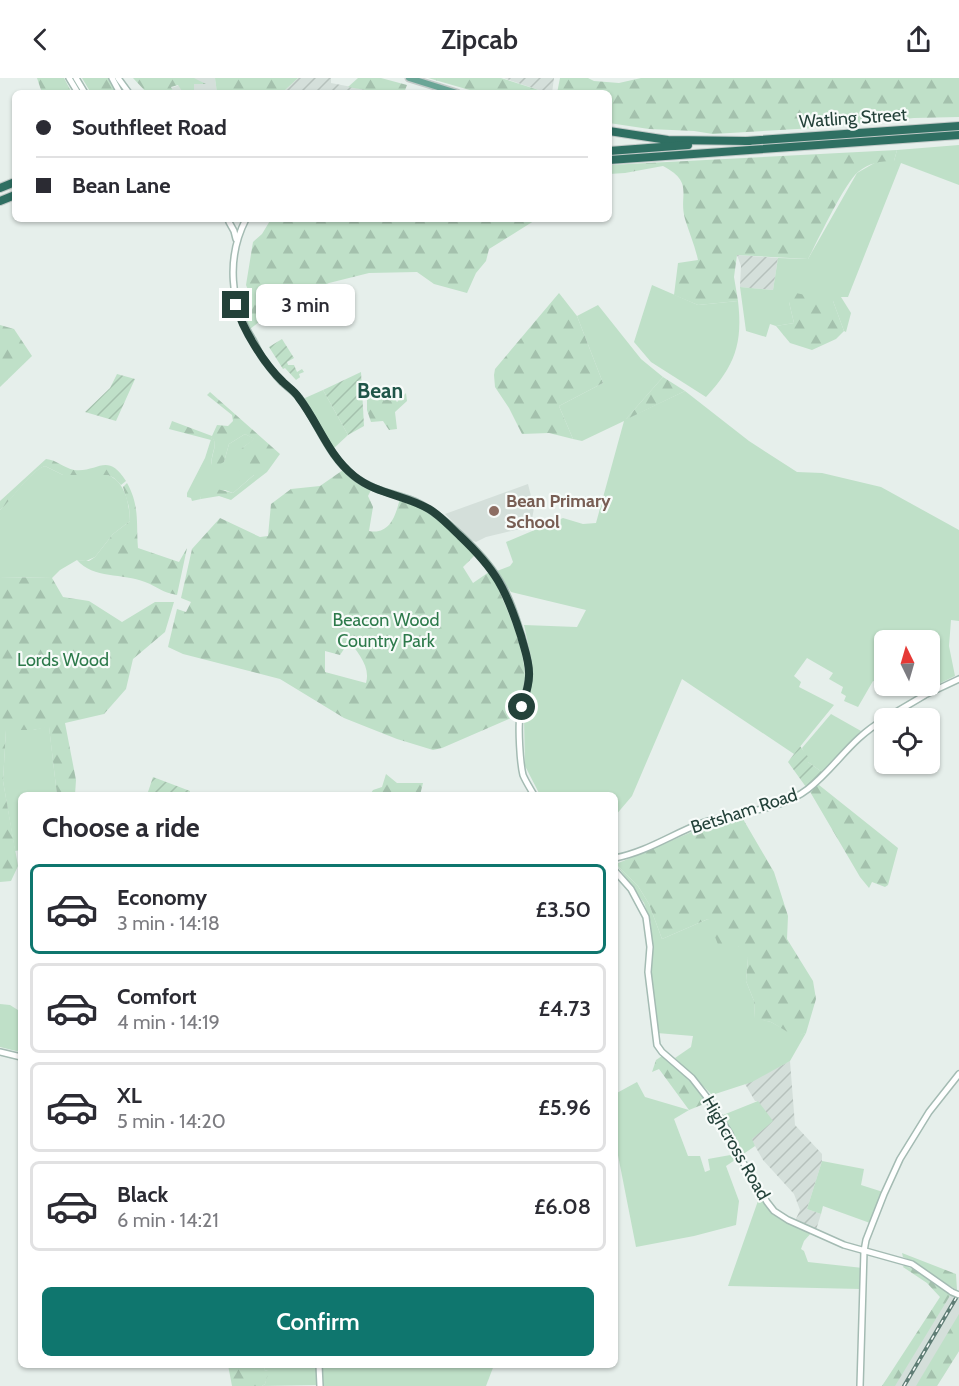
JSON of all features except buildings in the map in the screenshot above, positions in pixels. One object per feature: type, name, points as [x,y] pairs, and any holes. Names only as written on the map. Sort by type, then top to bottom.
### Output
[{"type":"highway","name":"Watling Street","points":[[747,141],[959,126]]},
{"type":"highway","points":[[612,131],[668,140],[747,141]]},
{"type":"highway","name":"Watling Street","points":[[612,160],[959,135]]},
{"type":"highway","points":[[612,151],[747,141]]},
{"type":"main road","points":[[409,78],[447,90]]},
{"type":"main road","points":[[228,222],[235,232],[236,246]]},
{"type":"main road","points":[[244,222],[236,246],[233,275],[236,305],[243,324],[263,358],[284,384],[291,388],[301,400],[326,444],[354,476],[369,486],[411,500],[434,512],[478,553],[501,583],[512,607],[528,664],[529,679],[519,725],[522,768],[532,792]]},
{"type":"main road","name":"Betsham Road","points":[[903,708],[959,679]]},
{"type":"main road","name":"Betsham Road","points":[[618,857],[641,852],[700,824],[793,798],[820,778],[859,736],[874,726]]},
{"type":"main road","name":"Highcross Road","points":[[618,874],[631,889],[646,917],[650,947],[648,972],[657,1045],[688,1074],[706,1096],[730,1134],[735,1149],[774,1211],[788,1220],[831,1239],[912,1264],[952,1292],[959,1294]]},
{"type":"main road","points":[[0,1052],[18,1056]]},
{"type":"main road","points":[[860,1386],[866,1240],[900,1160],[929,1112],[959,1074]]},
{"type":"main road","points":[[319,1368],[320,1386]]},
{"type":"shaded area","points":[[185,78],[215,78],[217,90],[172,90],[171,88],[186,83]]},
{"type":"shaded area","points":[[298,78],[331,78],[331,83],[367,90],[285,90]]},
{"type":"shaded area","points":[[503,78],[554,78],[552,90],[539,90]]},
{"type":"shaded area","points":[[737,255],[778,258],[773,290],[740,287],[741,266]]},
{"type":"shaded area","name":"Bean Primary School","points":[[528,484],[534,508],[532,519],[520,529],[486,537],[476,542],[471,540],[445,514]]},
{"type":"shaded area","points":[[790,1061],[795,1125],[822,1154],[822,1161],[807,1209],[821,1214],[816,1230],[795,1221],[800,1210],[794,1194],[763,1160],[751,1139],[758,1101],[755,1101],[745,1084]]},
{"type":"shaded area","points":[[951,1294],[959,1297],[959,1351],[937,1386],[882,1386]]},
{"type":"green space","points":[[37,78],[64,78],[70,90],[41,90]]},
{"type":"green space","points":[[82,78],[109,78],[115,90],[89,90]]},
{"type":"green space","points":[[133,78],[194,78],[206,84],[194,84],[194,90],[181,90],[178,85],[171,87],[172,90],[144,90]]},
{"type":"green space","points":[[215,78],[298,78],[285,90],[217,90]]},
{"type":"green space","points":[[358,78],[381,78],[407,85],[405,90],[366,90],[348,87]]},
{"type":"green space","points":[[428,78],[501,78],[539,90],[470,90]]},
{"type":"green space","points":[[560,78],[588,78],[594,81],[619,83],[641,78],[959,78],[959,117],[914,118],[815,128],[713,134],[612,123],[612,90],[558,90]]},
{"type":"green space","points":[[959,145],[959,185],[901,163],[848,297],[841,297],[851,313],[846,332],[833,301],[789,302],[794,323],[776,326],[770,324],[766,337],[746,331],[740,287],[773,290],[778,258],[808,259],[857,173],[878,161],[894,161],[897,150]]},
{"type":"green space","points":[[897,150],[894,161],[871,165],[852,178],[808,259],[737,255],[734,277],[738,301],[698,305],[674,295],[678,263],[698,260],[685,219],[683,190],[679,178],[663,166],[612,174],[612,165]]},
{"type":"green space","points":[[269,222],[532,222],[489,249],[486,261],[476,273],[467,293],[434,284],[417,272],[369,273],[329,283],[280,305],[249,330],[240,309],[252,300],[246,285],[253,242],[262,234]]},
{"type":"green space","points":[[652,285],[698,305],[738,301],[739,329],[735,353],[724,375],[706,397],[651,362],[634,342]]},
{"type":"green space","points":[[559,293],[577,316],[603,383],[559,406],[573,439],[549,433],[522,434],[495,387],[495,369]]},
{"type":"green space","points":[[796,293],[833,301],[844,331],[836,339],[812,350],[790,343],[776,326],[794,323],[789,302]]},
{"type":"green space","points":[[598,305],[641,359],[663,377],[626,419],[685,391],[749,441],[797,472],[822,473],[881,487],[959,530],[959,621],[951,620],[949,646],[955,676],[940,683],[940,630],[874,630],[874,681],[858,707],[844,701],[846,696],[841,693],[843,687],[829,679],[833,673],[807,658],[794,676],[801,682],[799,687],[834,705],[794,754],[682,679],[632,796],[618,812],[618,792],[538,792],[525,766],[524,718],[532,662],[524,625],[577,627],[586,610],[511,592],[497,571],[510,566],[513,562],[506,542],[563,518],[583,524],[596,523],[624,421],[582,441],[573,439],[559,406],[603,383],[577,316]]},
{"type":"green space","points":[[0,325],[14,329],[32,356],[0,387]]},
{"type":"green space","points":[[282,339],[294,358],[287,362],[288,365],[294,365],[297,372],[302,369],[304,372],[299,374],[300,377],[296,380],[285,368],[283,369],[269,347]]},
{"type":"green space","points":[[361,372],[364,426],[348,435],[323,390]]},
{"type":"green space","points":[[117,374],[135,379],[116,421],[85,412],[110,388]]},
{"type":"green space","points":[[663,377],[685,391],[625,420]]},
{"type":"green space","points":[[323,390],[348,435],[333,449],[305,401],[305,398]]},
{"type":"green space","points":[[210,392],[280,454],[267,472],[231,500],[219,496],[201,499],[200,497],[203,492],[217,489],[233,493],[254,475],[240,471],[236,461],[242,448],[254,439],[245,434],[229,444],[224,462],[217,466],[212,465],[215,444],[212,437],[211,440],[169,429],[172,421],[212,436],[217,425],[228,426],[233,421],[232,415],[207,395]]},
{"type":"green space","points":[[406,393],[407,401],[395,412],[397,429],[389,430],[383,421],[371,422],[367,410],[367,398],[391,394],[397,402]]},
{"type":"green space","points":[[245,434],[255,439],[242,448],[255,474],[233,493],[225,490],[192,501],[187,497],[205,458],[212,436],[215,446],[212,465],[224,462],[229,444]]},
{"type":"green space","points":[[46,459],[74,470],[108,465],[119,472],[126,481],[121,485],[108,475],[63,475],[45,466],[33,473],[0,510],[0,501]]},
{"type":"green space","points":[[45,466],[63,475],[108,475],[123,488],[129,507],[130,521],[113,534],[95,557],[86,561],[77,560],[60,570],[52,578],[0,577],[0,510],[28,479]]},
{"type":"green space","name":"Beacon Wood Country Park","points":[[343,470],[371,490],[368,496],[373,507],[369,531],[382,530],[387,527],[394,517],[400,498],[441,522],[475,555],[463,567],[473,583],[489,572],[494,578],[522,653],[525,682],[518,715],[433,750],[397,739],[344,718],[280,679],[183,654],[168,647],[177,609],[186,612],[191,602],[181,598],[192,549],[220,518],[260,537],[268,536],[271,504],[291,489],[320,486]],"holes":[[[347,638],[365,665],[366,683],[325,672],[325,651],[340,655],[346,646]]]},
{"type":"green space","points":[[127,483],[136,507],[138,548],[179,562],[187,548],[177,595],[136,579],[91,570],[77,560],[89,561],[95,557],[113,534],[130,521],[129,507],[123,487]]},
{"type":"green space","name":"Lords Wood","points":[[0,577],[52,578],[63,597],[89,601],[122,622],[155,602],[174,602],[165,632],[133,659],[126,689],[104,714],[65,723],[76,780],[75,792],[57,792],[49,727],[33,730],[6,730],[3,781],[18,866],[11,881],[0,882]]},
{"type":"green space","points":[[831,714],[861,731],[822,772],[808,762],[802,748]]},
{"type":"green space","points":[[49,726],[57,792],[18,792],[18,850],[15,851],[3,781],[6,730],[33,730]]},
{"type":"green space","points":[[800,746],[809,758],[808,762],[822,772],[806,787],[788,762]]},
{"type":"green space","points":[[386,774],[397,783],[423,783],[421,792],[372,792],[382,787]]},
{"type":"green space","points":[[153,777],[190,791],[190,792],[148,792]]},
{"type":"green space","points":[[819,785],[898,848],[888,885],[885,887],[872,882],[869,888],[860,877],[809,790]]},
{"type":"green space","points":[[743,819],[774,872],[788,916],[787,939],[813,981],[816,999],[806,1033],[796,1037],[771,1022],[755,1019],[754,1001],[746,981],[748,958],[741,956],[738,946],[719,947],[708,919],[662,939],[649,904],[638,886],[618,866],[618,863],[701,828]]},
{"type":"green space","points":[[618,866],[638,886],[649,904],[662,939],[708,919],[738,946],[748,958],[746,981],[754,1001],[755,1018],[771,1022],[796,1036],[806,1033],[790,1061],[752,1082],[712,1095],[675,1058],[691,1047],[693,1036],[657,1033],[652,986],[651,923],[644,903]]},
{"type":"green space","points":[[0,1004],[10,1005],[18,1010],[18,1052],[0,1047]]},
{"type":"green space","points":[[662,1056],[682,1071],[709,1102],[689,1110],[659,1069],[652,1072],[656,1060]]},
{"type":"green space","points":[[637,1082],[645,1097],[689,1110],[674,1119],[688,1156],[700,1156],[705,1172],[710,1170],[708,1159],[736,1154],[738,1158],[726,1166],[739,1201],[736,1225],[636,1247],[618,1155],[618,1092]]},
{"type":"green space","points":[[758,1101],[773,1121],[752,1139],[755,1146],[742,1155],[723,1115]]},
{"type":"green space","points":[[822,1161],[864,1169],[861,1185],[883,1192],[870,1223],[823,1206],[821,1214],[807,1209]]},
{"type":"green space","points":[[762,1197],[768,1207],[812,1232],[804,1241],[801,1249],[808,1262],[863,1268],[861,1289],[728,1286],[759,1198]]},
{"type":"green space","points":[[902,1253],[956,1274],[957,1290],[903,1257]]},
{"type":"green space","points":[[904,1265],[923,1274],[951,1294],[895,1386],[882,1386],[940,1297],[927,1283],[903,1267]]},
{"type":"green space","points":[[959,1314],[959,1351],[937,1386],[916,1386]]},
{"type":"green space","points":[[229,1368],[264,1368],[264,1370],[269,1371],[265,1384],[262,1386],[232,1386]]},
{"type":"green space","points":[[264,1368],[316,1368],[317,1385],[262,1386],[265,1384],[268,1371]]},
{"type":"green space","points":[[322,1368],[493,1368],[486,1386],[322,1386]]},
{"type":"railway","points":[[904,1386],[959,1293]]},
{"type":"place","name":"Bean Primary School","points":[[494,511]]},
{"type":"district","name":"Bean","points":[[380,390]]},
{"type":"route","points":[[236,305],[258,352],[284,384],[288,385],[301,400],[326,444],[346,469],[369,486],[411,500],[434,512],[483,558],[495,573],[509,600],[527,659],[529,678],[522,707]]}]
